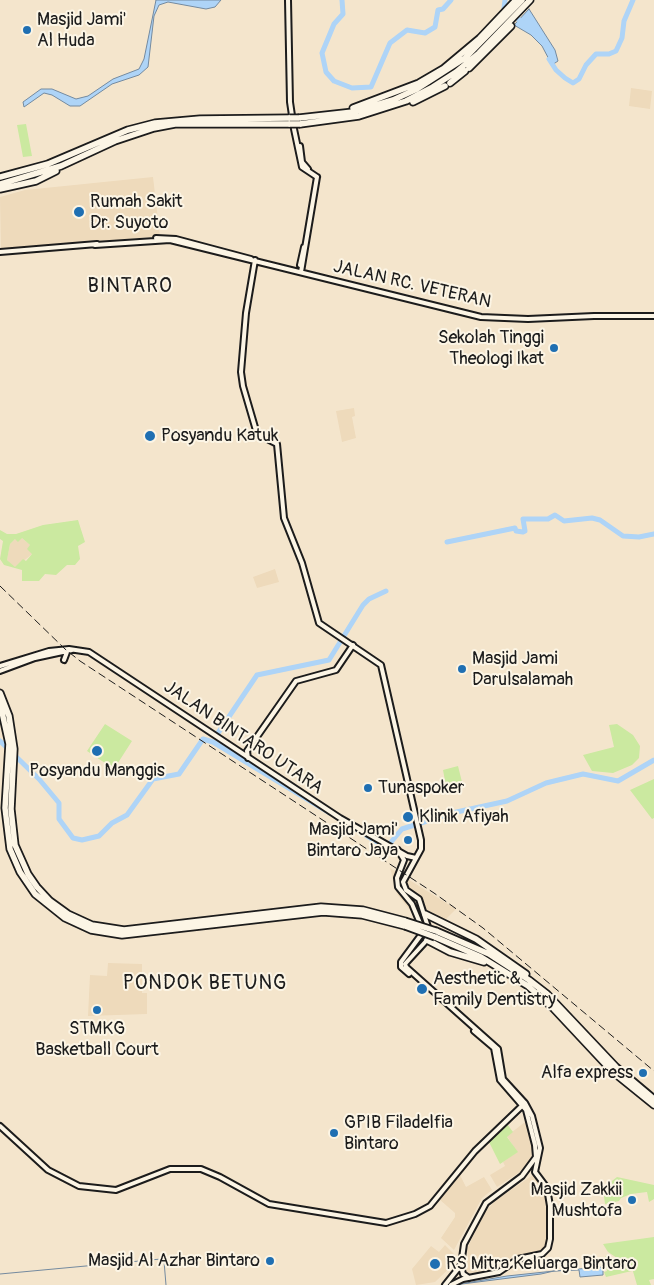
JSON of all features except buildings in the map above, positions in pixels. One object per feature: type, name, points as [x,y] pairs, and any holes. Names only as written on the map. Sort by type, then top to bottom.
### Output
[{"type":"highway","points":[[300,121],[330,116],[419,83],[459,57],[489,32],[506,22],[516,0]]},
{"type":"highway","points":[[0,176],[48,164],[128,130],[154,123],[200,119],[300,121],[344,119],[361,118],[388,111],[448,84],[467,70],[484,55],[522,0]]},
{"type":"highway","points":[[344,119],[394,105],[431,88],[468,63],[506,22],[532,1]]},
{"type":"highway","points":[[0,189],[36,180],[115,141],[154,128],[175,124],[290,121]]},
{"type":"highway","points":[[0,184],[61,166]]},
{"type":"highway","points":[[0,693],[12,732],[11,822],[19,857],[32,880],[50,900],[68,914],[92,925],[115,930],[132,930],[321,907],[363,910],[467,944],[509,966],[547,994]]},
{"type":"highway","points":[[0,703],[8,733],[12,764]]},
{"type":"highway","points":[[425,914],[469,935],[511,962],[540,986],[607,1058],[654,1099]]},
{"type":"highway","points":[[436,934],[504,970],[542,998],[612,1071],[654,1105]]},
{"type":"highway","points":[[427,940],[450,952],[504,970]]},
{"type":"main road","points":[[288,0],[291,95],[302,162],[307,170],[316,177],[300,272]]},
{"type":"main road","name":"JALAN RC. VETERAN","points":[[150,239],[175,241],[459,314],[501,320],[654,316]]},
{"type":"main road","name":"JALAN RC. VETERAN","points":[[0,252],[150,239],[176,239],[254,262]]},
{"type":"main road","points":[[248,261],[250,280],[242,357],[243,386],[257,434],[277,444],[282,508],[302,563],[317,618],[323,627],[381,665],[418,822],[421,849],[403,882],[406,890],[419,899],[429,932],[427,940],[405,964],[408,970],[495,1045],[499,1053],[503,1079],[532,1116],[538,1134],[540,1148],[535,1170],[547,1188],[550,1206],[550,1239],[545,1251],[542,1254],[514,1261],[502,1272],[445,1285]]},
{"type":"main road","points":[[250,280],[254,262]]},
{"type":"main road","points":[[346,641],[348,653]]},
{"type":"main road","points":[[241,753],[247,751],[296,680],[336,670],[353,645]]},
{"type":"main road","points":[[63,660],[69,651]]},
{"type":"main road","points":[[0,666],[34,654],[69,651]]},
{"type":"main road","points":[[0,671],[34,658],[69,651]]},
{"type":"main road","name":"JALAN BINTARO UTARA","points":[[69,651],[89,652],[340,818],[416,858]]},
{"type":"main road","points":[[247,751],[248,758]]},
{"type":"main road","points":[[398,850],[404,860],[397,882],[412,904],[427,940]]},
{"type":"main road","points":[[412,904],[413,899],[416,898]]},
{"type":"main road","points":[[421,922],[421,935],[401,962],[401,967],[494,1048],[500,1080],[524,1104],[536,1157],[522,1176],[486,1203],[464,1244],[462,1272],[469,1278]]},
{"type":"main road","points":[[0,1126],[48,1170],[79,1186],[114,1190],[169,1169],[201,1169],[220,1177],[269,1204],[386,1223],[415,1214],[430,1206],[475,1151],[524,1104]]},
{"type":"main road","points":[[532,1136],[538,1134]]},
{"type":"main road","points":[[522,1176],[533,1174],[540,1179]]},
{"type":"main road","points":[[453,1282],[455,1274],[461,1265]]},
{"type":"main road","points":[[453,1282],[458,1274],[455,1274]]},
{"type":"shaded area","points":[[631,88],[652,91],[650,109],[629,106]]},
{"type":"shaded area","name":"Rumah Sakit Dr. Suyoto","points":[[153,177],[160,236],[1,251],[0,197],[25,190]]},
{"type":"shaded area","points":[[354,408],[355,416],[352,417],[356,438],[342,442],[336,411]]},
{"type":"shaded area","points":[[22,538],[30,545],[32,554],[15,568],[7,560],[10,544],[15,539]]},
{"type":"shaded area","points":[[275,569],[279,582],[257,588],[253,577]]},
{"type":"shaded area","points":[[390,868],[456,909],[443,922],[413,914],[397,894]]},
{"type":"shaded area","points":[[108,963],[142,964],[142,993],[147,993],[147,1014],[88,1016],[90,975],[107,976]]},
{"type":"shaded area","points":[[525,1122],[535,1153],[534,1159],[529,1166],[497,1187],[490,1175],[505,1166],[503,1162],[517,1152],[507,1136]]},
{"type":"shaded area","points":[[459,1173],[466,1187],[484,1177],[492,1190],[482,1198],[454,1250],[441,1238],[455,1217],[455,1213],[439,1199]]},
{"type":"shaded area","points":[[533,1175],[545,1192],[547,1236],[544,1248],[540,1252],[512,1256],[502,1269],[468,1276],[464,1273],[468,1258],[467,1249],[485,1212],[496,1200]]},
{"type":"shaded area","name":"RS Mitra Keluarga Bintaro","points":[[445,1245],[459,1259],[435,1282],[416,1285],[412,1269],[431,1246],[439,1252]]},
{"type":"green space","points":[[26,124],[32,156],[23,157],[17,125]]},
{"type":"green space","points":[[78,520],[85,542],[78,546],[80,559],[75,565],[67,565],[56,575],[45,574],[39,581],[22,581],[22,570],[4,565],[0,559],[3,541],[0,539],[0,530],[7,534],[16,534],[43,525]],"holes":[[[22,538],[30,545],[27,549],[32,554],[26,561],[23,559],[15,567],[7,560],[10,544],[15,539],[18,542]]]},
{"type":"green space","points":[[105,724],[132,741],[114,769],[87,751]]},
{"type":"green space","points":[[617,724],[633,735],[640,746],[639,758],[632,765],[613,773],[592,771],[583,755],[614,747],[609,725]]},
{"type":"green space","points":[[458,766],[462,782],[446,786],[443,770]]},
{"type":"green space","points":[[654,779],[654,818],[652,819],[630,790]]},
{"type":"green space","points":[[507,1124],[513,1132],[507,1137],[518,1152],[500,1164],[488,1140]]},
{"type":"green space","points":[[617,1177],[654,1185],[654,1199],[649,1202],[647,1192],[631,1194],[621,1198],[619,1201],[605,1204],[603,1188]]},
{"type":"green space","points":[[654,1237],[654,1279],[649,1280],[651,1285],[637,1285],[632,1268],[608,1252],[603,1244]]},
{"type":"green space","points":[[607,1255],[632,1271],[606,1277],[604,1272],[607,1271],[605,1257]]},
{"type":"water","points":[[156,0],[221,0],[215,7],[206,9],[168,2],[159,5],[154,16],[148,67],[139,75],[112,84],[80,106],[70,106],[52,95],[44,93],[24,107],[23,102],[41,89],[52,89],[76,99],[88,96],[113,79],[139,69],[144,59]]},
{"type":"water","points":[[529,9],[555,50],[558,61],[552,65],[542,46],[531,35],[514,25]]},
{"type":"water","points":[[603,1267],[603,1275],[580,1277],[579,1270],[554,1271]]},
{"type":"water","points":[[554,1271],[541,1274],[454,1285],[507,1276]]},
{"type":"waterway","points":[[342,0],[343,14],[334,24],[322,53],[326,72],[334,81],[352,88],[371,87],[390,43],[407,30],[425,33],[435,27],[438,10],[443,9],[451,0]]},
{"type":"waterway","points":[[505,0],[504,8],[523,23]]},
{"type":"waterway","points":[[549,59],[556,70],[565,78],[573,83],[579,79],[586,65],[596,54],[609,54],[616,51],[622,38],[624,21],[633,0]]},
{"type":"waterway","points":[[447,542],[515,528],[516,531],[523,532],[525,531],[523,519],[548,519],[555,515],[564,521],[592,518],[600,520],[623,536],[639,537],[654,534]]},
{"type":"waterway","points":[[218,733],[257,675],[329,660],[363,605],[369,599],[386,591]]},
{"type":"waterway","points":[[0,741],[39,779],[59,803],[59,819],[73,838],[82,840],[99,836],[112,823],[127,815],[153,779],[179,774],[203,739],[213,742],[330,813]]},
{"type":"waterway","points":[[348,824],[386,848],[402,829],[452,813],[507,801],[546,783],[583,774],[618,781],[654,760]]},
{"type":"waterway","points":[[0,1274],[161,1259],[164,1261],[166,1285]]},
{"type":"railway","points":[[0,586],[65,649],[80,661],[434,893],[483,928],[654,1071]]},
{"type":"place","name":"Masjid Jami' Al Huda","points":[[27,30]]},
{"type":"place","name":"Rumah Sakit Dr. Suyoto","points":[[79,212]]},
{"type":"place","name":"Sekolah Tinggi Theologi Ikat","points":[[554,348]]},
{"type":"place","name":"Posyandu Katuk","points":[[150,436]]},
{"type":"place","name":"Masjid Jami Darulsalamah","points":[[462,669]]},
{"type":"place","name":"Posyandu Manggis","points":[[97,751]]},
{"type":"place","name":"Tunaspoker","points":[[368,788]]},
{"type":"place","name":"Klinik Afiyah","points":[[408,817]]},
{"type":"place","name":"Masjid Jami' Bintaro Jaya","points":[[408,840]]},
{"type":"place","name":"Aesthetic & Family Dentistry","points":[[422,989]]},
{"type":"place","name":"STMKG Basketball Court","points":[[97,1010]]},
{"type":"place","name":"Alfa express","points":[[643,1073]]},
{"type":"place","name":"GPIB Filadelfia Bintaro","points":[[334,1133]]},
{"type":"place","name":"Masjid Zakkii Mushtofa","points":[[632,1200]]},
{"type":"place","name":"Masjid Al Azhar Bintaro","points":[[270,1261]]},
{"type":"place","name":"RS Mitra Keluarga Bintaro","points":[[435,1264]]},
{"type":"district","name":"BINTARO","points":[[130,287]]},
{"type":"district","name":"PONDOK BETUNG","points":[[205,984]]}]
